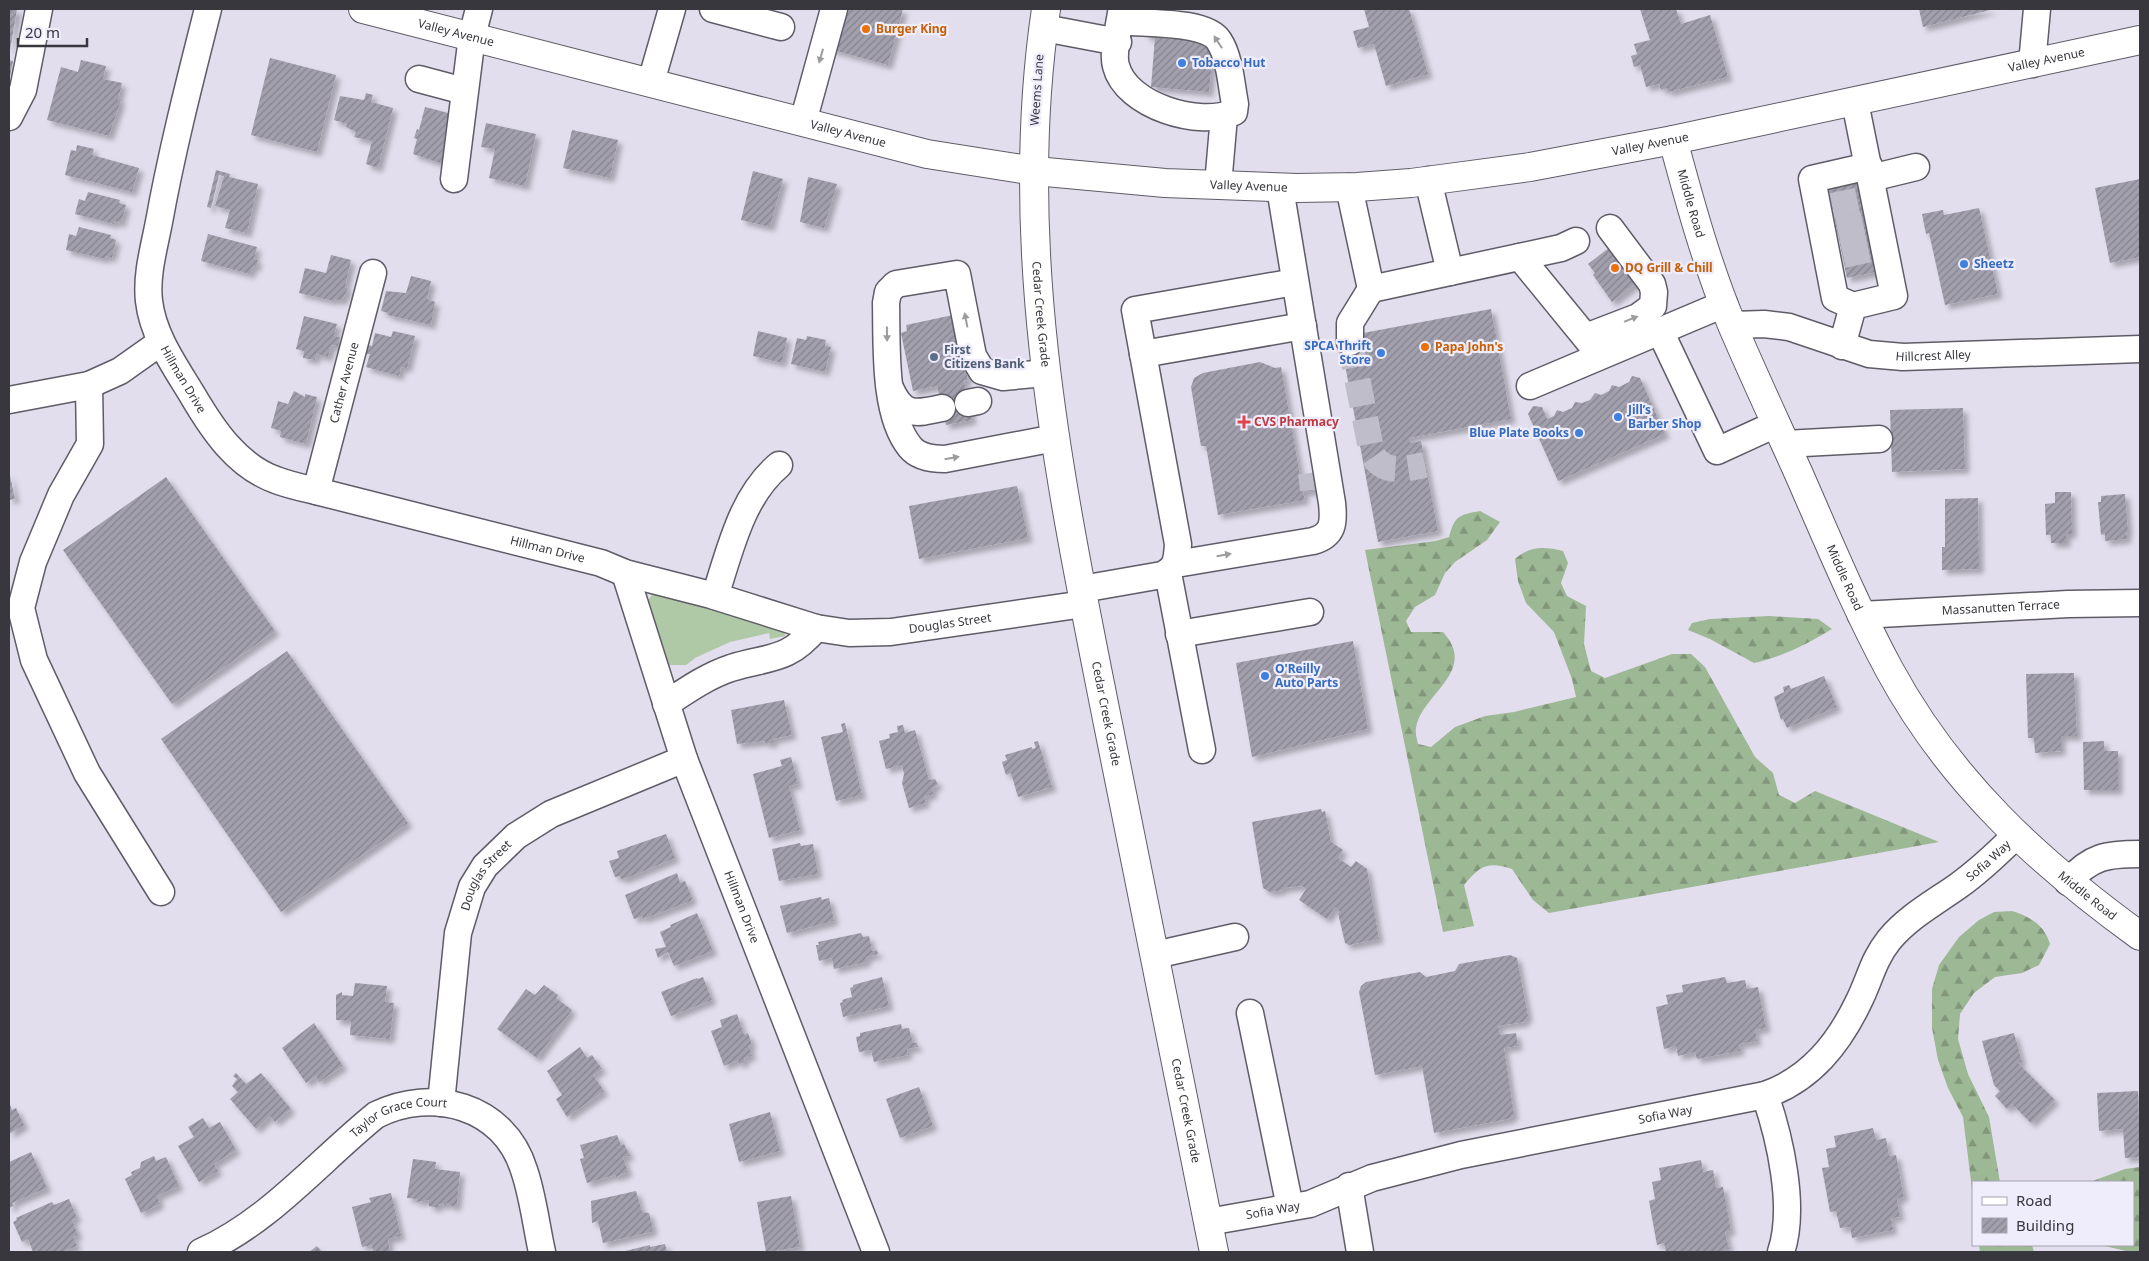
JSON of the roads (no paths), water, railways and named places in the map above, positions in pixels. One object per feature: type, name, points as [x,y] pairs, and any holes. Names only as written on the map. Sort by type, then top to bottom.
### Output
[{"type":"main road","name":"Valley Avenue","points":[[363,9],[927,154],[985,165],[1035,171],[1218,186],[1280,188],[1349,187],[1530,168],[1855,102],[2140,40]]},
{"type":"main road","name":"Weems Lane","points":[[1035,171],[1036,90],[1045,18]]},
{"type":"main road","name":"Middle Road","points":[[1673,140],[1699,234],[1728,315],[1861,615],[1890,671],[1915,712],[1945,755],[2015,836],[2068,882],[2140,936]]},
{"type":"main road","name":"Cedar Creek Grade","points":[[1035,171],[1034,234],[1045,373],[1055,438],[1083,596],[1214,1252]]},
{"type":"street","points":[[9,117],[22,90],[39,9]]},
{"type":"street","name":"Hillman Drive","points":[[208,9],[169,164],[148,280],[149,301],[154,325],[161,342],[197,402],[231,451],[251,468],[275,480],[601,563],[625,573],[684,759],[876,1252]]},
{"type":"street","points":[[454,179],[472,36],[479,9]]},
{"type":"street","points":[[651,82],[672,9]]},
{"type":"street","points":[[713,9],[781,27]]},
{"type":"street","points":[[803,122],[834,9]]},
{"type":"street","points":[[2032,64],[2037,9]]},
{"type":"street","points":[[1045,18],[1119,25],[1190,26],[1210,32],[1218,40],[1224,51],[1235,104],[1234,112],[1224,116],[1177,112],[1155,107],[1144,101],[1127,87],[1119,76],[1114,59],[1119,25]]},
{"type":"street","points":[[420,79],[464,91]]},
{"type":"street","points":[[1855,102],[1869,185],[1875,236],[1894,296],[1853,306],[1835,298],[1832,245],[1825,208],[1812,179],[1869,185],[1916,167]]},
{"type":"street","points":[[1218,186],[1224,116]]},
{"type":"street","points":[[1428,180],[1450,272]]},
{"type":"street","points":[[1349,187],[1371,289],[1350,323],[1350,342]]},
{"type":"street","name":"Douglas Street","points":[[625,573],[715,596],[816,628],[850,633],[891,632],[1083,596],[1172,568],[1322,538],[1330,531],[1334,520],[1280,188]]},
{"type":"street","points":[[1530,386],[1645,314],[1653,306],[1654,292],[1652,284],[1610,228]]},
{"type":"street","points":[[1371,289],[1561,248],[1576,241]]},
{"type":"street","points":[[1520,257],[1593,347]]},
{"type":"street","name":"Cather Avenue","points":[[316,491],[373,272]]},
{"type":"street","points":[[1045,373],[1003,377],[982,371],[973,356],[957,274],[896,284],[888,292],[886,303],[890,387],[897,421],[910,447],[932,459],[945,459],[1055,438]]},
{"type":"street","points":[[1202,750],[1179,634],[1172,568],[1178,544],[1135,310],[1295,282]]},
{"type":"street","points":[[1842,346],[1853,306]]},
{"type":"street","points":[[1593,347],[1728,315]]},
{"type":"street","name":"Hillcrest Alley","points":[[1728,315],[1764,324],[1789,327],[1869,354],[1904,357],[2140,349]]},
{"type":"street","points":[[1143,354],[1303,326]]},
{"type":"street","points":[[1660,331],[1717,451],[1781,434],[1879,439]]},
{"type":"street","points":[[9,400],[89,384],[120,371],[161,342]]},
{"type":"street","points":[[89,384],[90,444],[61,496],[33,562],[21,608],[34,660],[87,773],[160,892]]},
{"type":"street","points":[[890,387],[895,399],[906,410],[920,412],[942,408]]},
{"type":"street","points":[[1290,544],[1307,537],[1314,528],[1317,512],[1307,444],[1315,398]]},
{"type":"street","points":[[715,596],[736,533],[750,499],[763,479],[778,465]]},
{"type":"street","name":"Massanutten Terrace","points":[[1861,615],[2068,604],[2140,603]]},
{"type":"street","points":[[1179,634],[1310,612]]},
{"type":"street","points":[[666,704],[694,685],[730,668],[782,656],[794,650],[816,628]]},
{"type":"street","name":"Douglas Street","points":[[441,1103],[458,933],[472,887],[485,866],[516,836],[551,814],[684,759]]},
{"type":"street","name":"Sofia Way","points":[[1208,1222],[1310,1204],[1349,1186],[1461,1155],[1765,1095],[1794,1081],[1820,1062],[1839,1037],[1860,1000],[1874,962],[1889,940],[1906,922],[1988,862],[2015,836]]},
{"type":"street","points":[[2068,882],[2078,870],[2093,860],[2110,854],[2140,854]]},
{"type":"street","points":[[1155,955],[1235,937]]},
{"type":"street","points":[[1250,1013],[1290,1207]]},
{"type":"street","points":[[1765,1095],[1773,1118],[1783,1169],[1788,1222],[1781,1252]]},
{"type":"street","name":"Taylor Grace Court","points":[[201,1252],[228,1238],[264,1214],[376,1114],[391,1107],[408,1103],[461,1105],[478,1114],[507,1138],[524,1169],[542,1252]]},
{"type":"street","points":[[1349,1186],[1360,1252]]},
{"type":"tunnel","points":[[1832,206],[1861,200]]},
{"type":"tunnel","points":[[1838,231],[1867,225]]},
{"type":"tunnel","points":[[1843,255],[1871,249]]},
{"type":"tunnel","points":[[1350,342],[1372,454],[1377,461],[1389,468],[1403,469],[1425,465]]},
{"type":"tunnel","points":[[1311,473],[1313,490]]},
{"type":"place","name":"Burger King","points":[[866,29]]},
{"type":"place","name":"Tobacco Hut","points":[[1182,63]]},
{"type":"place","name":"Sheetz","points":[[1964,264]]},
{"type":"place","name":"DQ Grill & Chill","points":[[1615,268]]},
{"type":"place","name":"Papa John's","points":[[1425,347]]},
{"type":"place","name":"SPCA Thrift Store","points":[[1381,353]]},
{"type":"place","name":"First Citizens Bank","points":[[934,357]]},
{"type":"place","name":"Jill’s Barber Shop","points":[[1618,417]]},
{"type":"place","name":"CVS Pharmacy","points":[[1244,422]]},
{"type":"place","name":"Blue Plate Books","points":[[1579,433]]},
{"type":"place","name":"O'Reilly Auto Parts","points":[[1265,676]]}]
